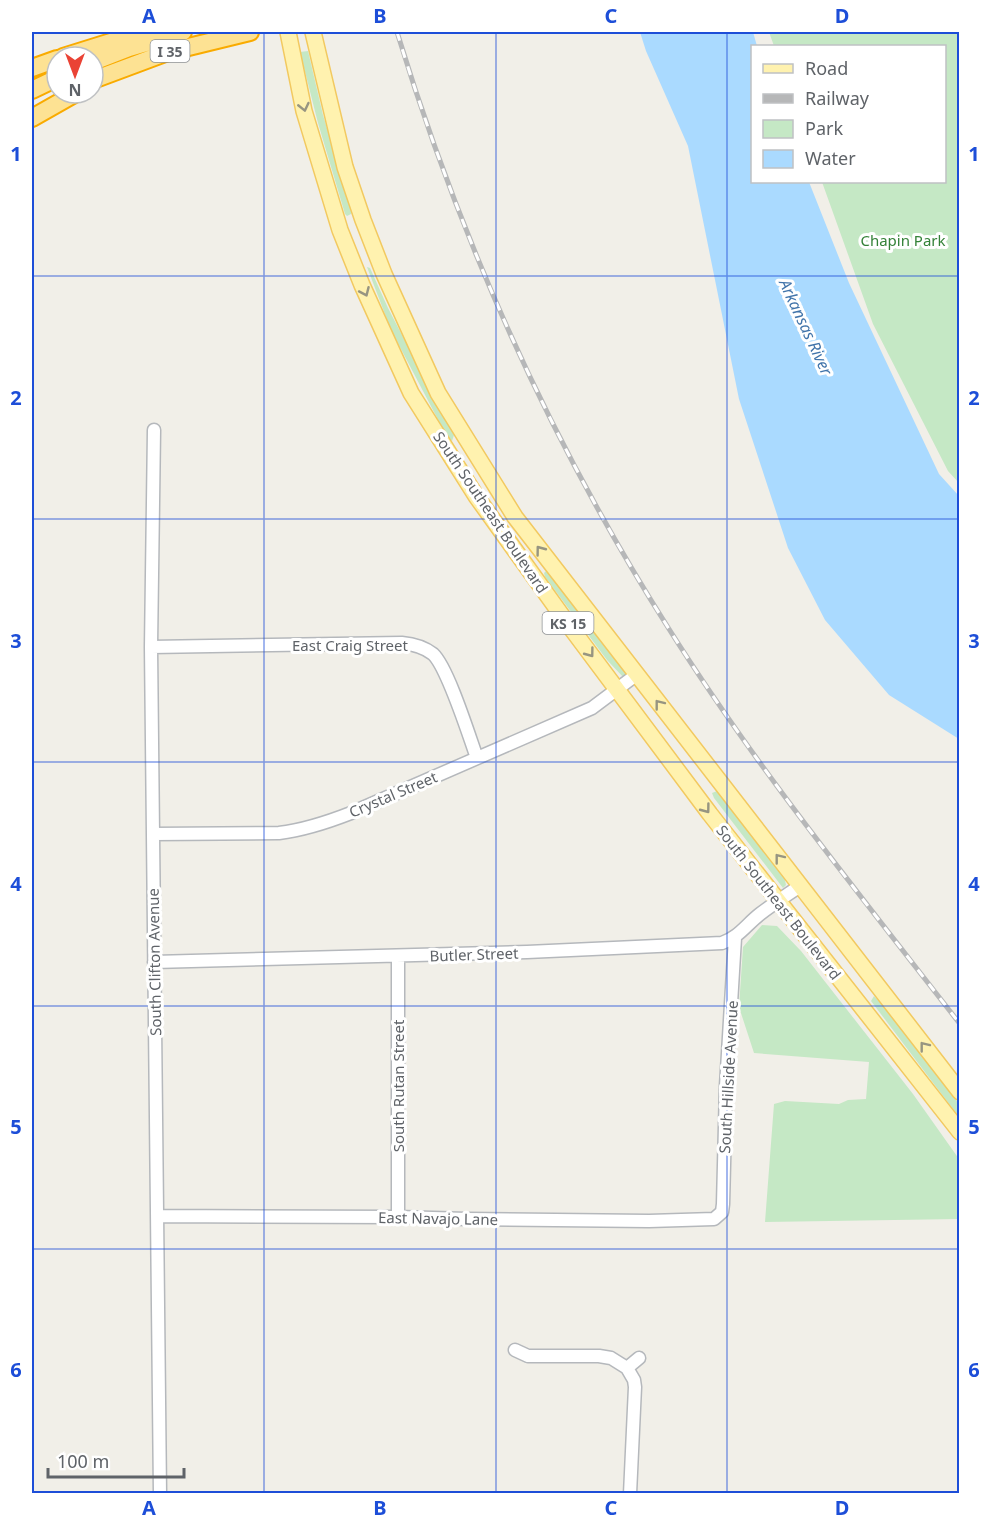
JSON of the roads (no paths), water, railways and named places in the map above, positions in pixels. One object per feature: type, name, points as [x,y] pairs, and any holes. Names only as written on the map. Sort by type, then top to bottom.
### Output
[{"type":"highway","points":[[101,45],[143,32]]},
{"type":"highway","name":"I 35","points":[[105,57],[183,32]]},
{"type":"highway","name":"I 35","points":[[105,75],[168,52],[250,32]]},
{"type":"highway","points":[[32,118],[55,105]]},
{"type":"main road","name":"South Southeast Boulevard","points":[[288,32],[304,111],[340,230],[411,393],[476,496],[618,691],[710,814],[960,1132]]},
{"type":"main road","name":"South Southeast Boulevard","points":[[314,39],[345,167],[360,210],[384,274],[438,393],[515,517],[960,1092]]},
{"type":"street","name":"South Clifton Avenue","points":[[154,430],[151,647],[160,1494]]},
{"type":"street","name":"East Craig Street","points":[[151,647],[402,643],[415,645],[431,652],[438,660],[450,685],[477,758]]},
{"type":"street","name":"Crystal Street","points":[[153,834],[279,833],[296,831],[345,815],[592,708],[618,691],[636,675]]},
{"type":"street","points":[[735,938],[749,923],[801,886]]},
{"type":"street","name":"Butler Street","points":[[154,962],[659,946],[722,943],[735,938]]},
{"type":"street","name":"South Hillside Avenue","points":[[719,1216],[723,1204],[726,1086],[735,938]]},
{"type":"street","name":"South Rutan Street","points":[[398,956],[398,1217]]},
{"type":"street","name":"East Navajo Lane","points":[[157,1215],[660,1221],[710,1220],[719,1216]]},
{"type":"street","points":[[515,1350],[528,1356],[599,1356],[611,1358],[627,1368],[635,1387],[630,1494]]},
{"type":"street","points":[[627,1368],[639,1358]]},
{"type":"water","name":"Arkansas River","points":[[640,32],[753,32],[757,45],[751,45],[751,183],[809,183],[849,283],[939,474],[959,496],[959,739],[889,695],[825,620],[788,548],[739,399],[688,146],[646,51]]},
{"type":"railway","points":[[397,32],[450,188],[513,340],[548,414],[626,559],[669,629],[737,731],[810,830],[960,1024]]},
{"type":"park label","name":"Chapin Park","points":[[903,240]]}]
